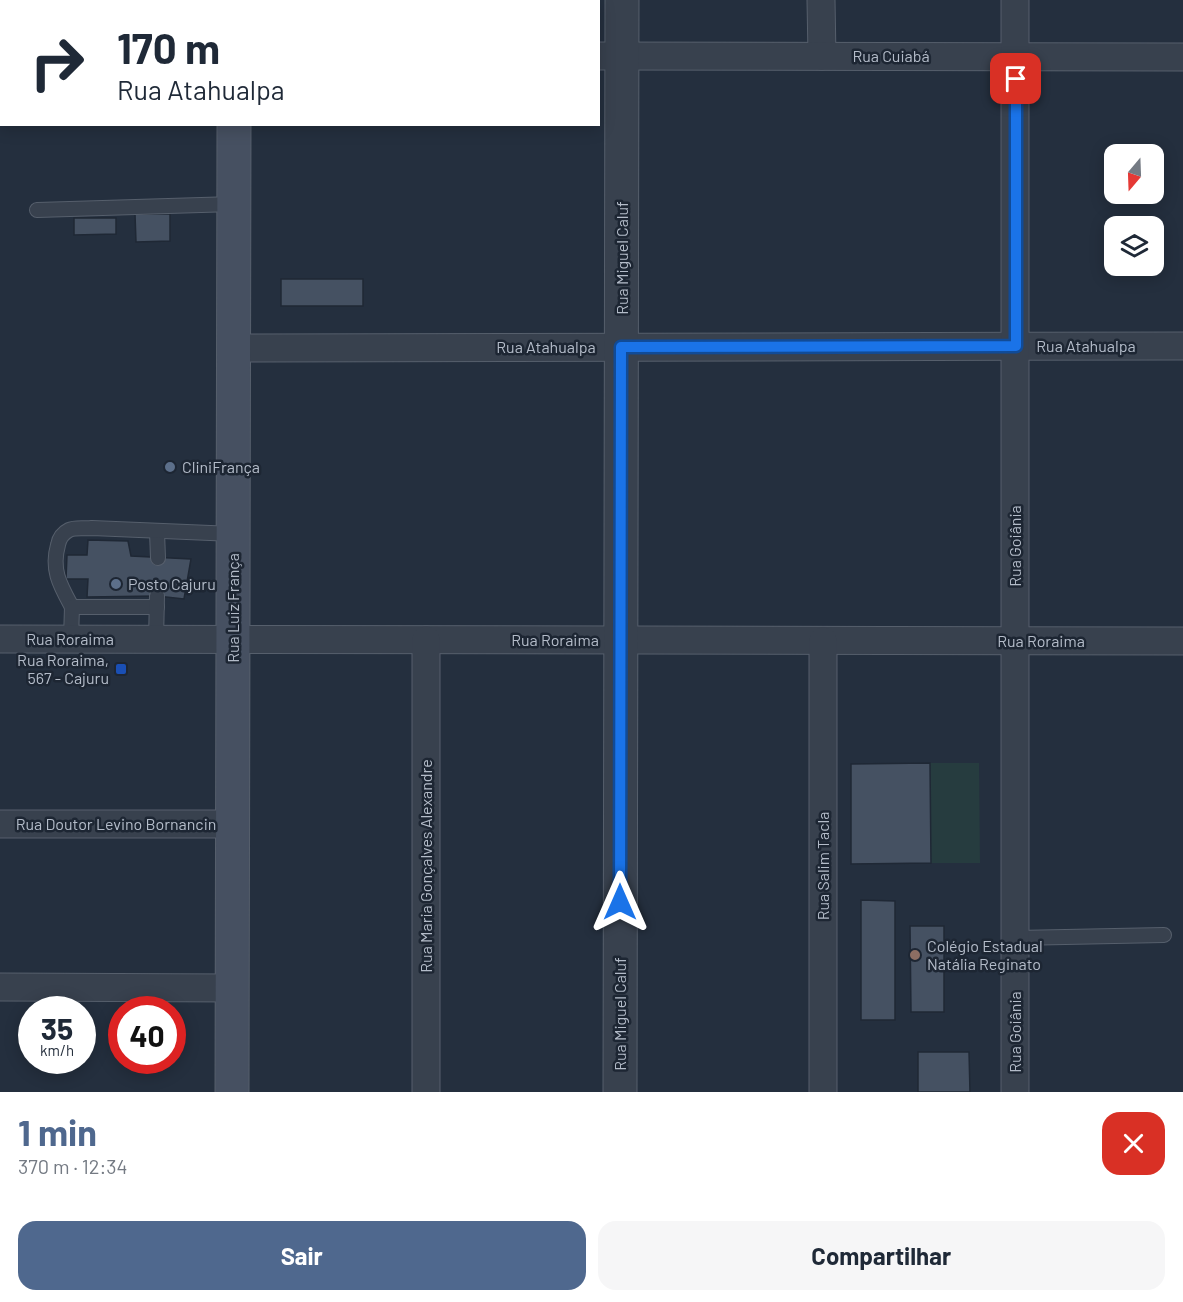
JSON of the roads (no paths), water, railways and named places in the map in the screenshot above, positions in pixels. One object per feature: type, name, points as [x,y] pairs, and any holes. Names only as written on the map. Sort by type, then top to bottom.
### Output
[{"type":"main road","name":"Rua Luiz França","points":[[232,1092],[234,126]]},
{"type":"street","name":"Rua Miguel Caluf","points":[[620,1092],[621,347],[610,56],[622,0]]},
{"type":"street","points":[[821,0],[822,56]]},
{"type":"street","name":"Rua Goiânia","points":[[1015,1092],[1016,0]]},
{"type":"street","name":"Rua Cuiabá","points":[[610,56],[1183,57]]},
{"type":"street","name":"Rua Atahualpa","points":[[234,348],[1183,346]]},
{"type":"street","name":"Rua Roraima","points":[[0,639],[1183,641]]},
{"type":"street","name":"Rua Maria Gonçalves Alexandre","points":[[426,640],[426,1092]]},
{"type":"street","name":"Rua Salim Tacla","points":[[823,641],[823,1092]]},
{"type":"street","name":"Rua Doutor Levino Bornancin","points":[[0,824],[233,824]]},
{"type":"street","points":[[0,987],[233,988]]},
{"type":"lane","points":[[37,210],[234,204]]},
{"type":"lane","points":[[71,639],[72,607],[55,570],[55,554],[59,538],[69,530],[92,528],[234,534]]},
{"type":"lane","points":[[157,532],[158,558]]},
{"type":"lane","points":[[72,607],[157,602],[156,640]]},
{"type":"lane","points":[[1016,938],[1164,935]]},
{"type":"place","name":"CliniFrança","points":[[170,467]]},
{"type":"place","name":"Posto Cajuru","points":[[116,584]]},
{"type":"place","name":"Rua Roraima, 567 - Cajuru","points":[[121,669]]},
{"type":"place","name":"Colégio Estadual Natália Reginato","points":[[915,955]]}]
